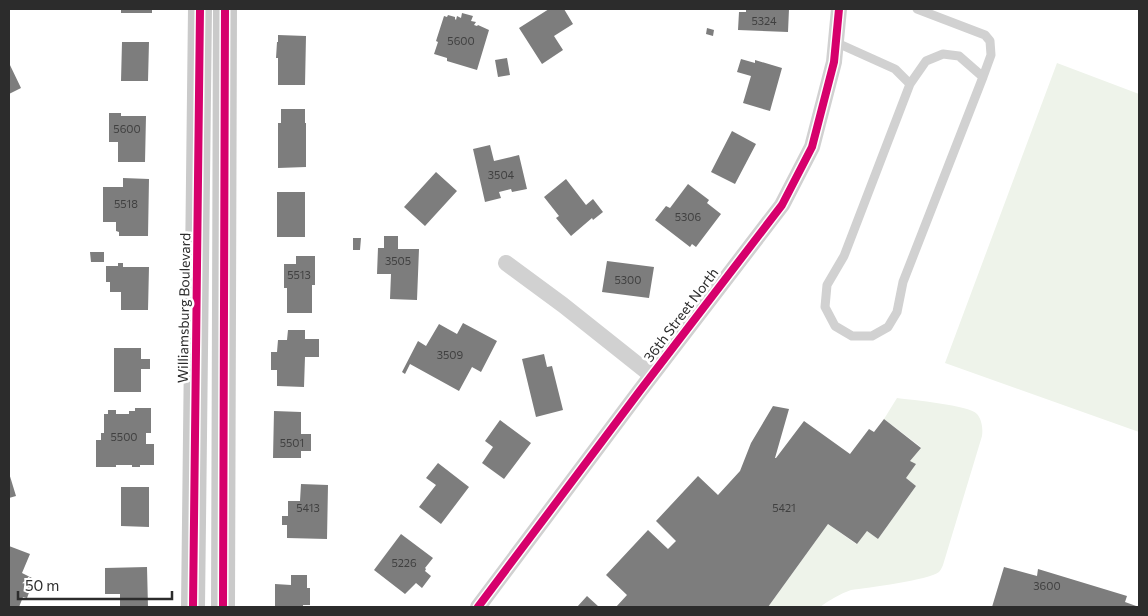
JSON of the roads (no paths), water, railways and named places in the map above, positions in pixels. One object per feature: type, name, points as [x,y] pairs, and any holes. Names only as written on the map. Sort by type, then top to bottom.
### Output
[{"type":"main road","name":"Williamsburg Boulevard","points":[[192,607],[200,9]]},
{"type":"main road","points":[[223,607],[225,9]]},
{"type":"street","name":"36th Street North","points":[[478,607],[651,375],[782,205],[812,146],[834,62],[839,9]]},
{"type":"street","points":[[506,263],[563,305],[651,375]]},
{"type":"lane","points":[[917,9],[985,35],[990,41],[991,54],[983,77],[903,282],[897,312],[888,328],[872,336],[852,336],[835,326],[825,308],[828,285],[844,256],[910,84],[926,61],[943,54],[959,56],[983,77]]},
{"type":"lane","points":[[836,42],[895,70],[910,84]]}]
